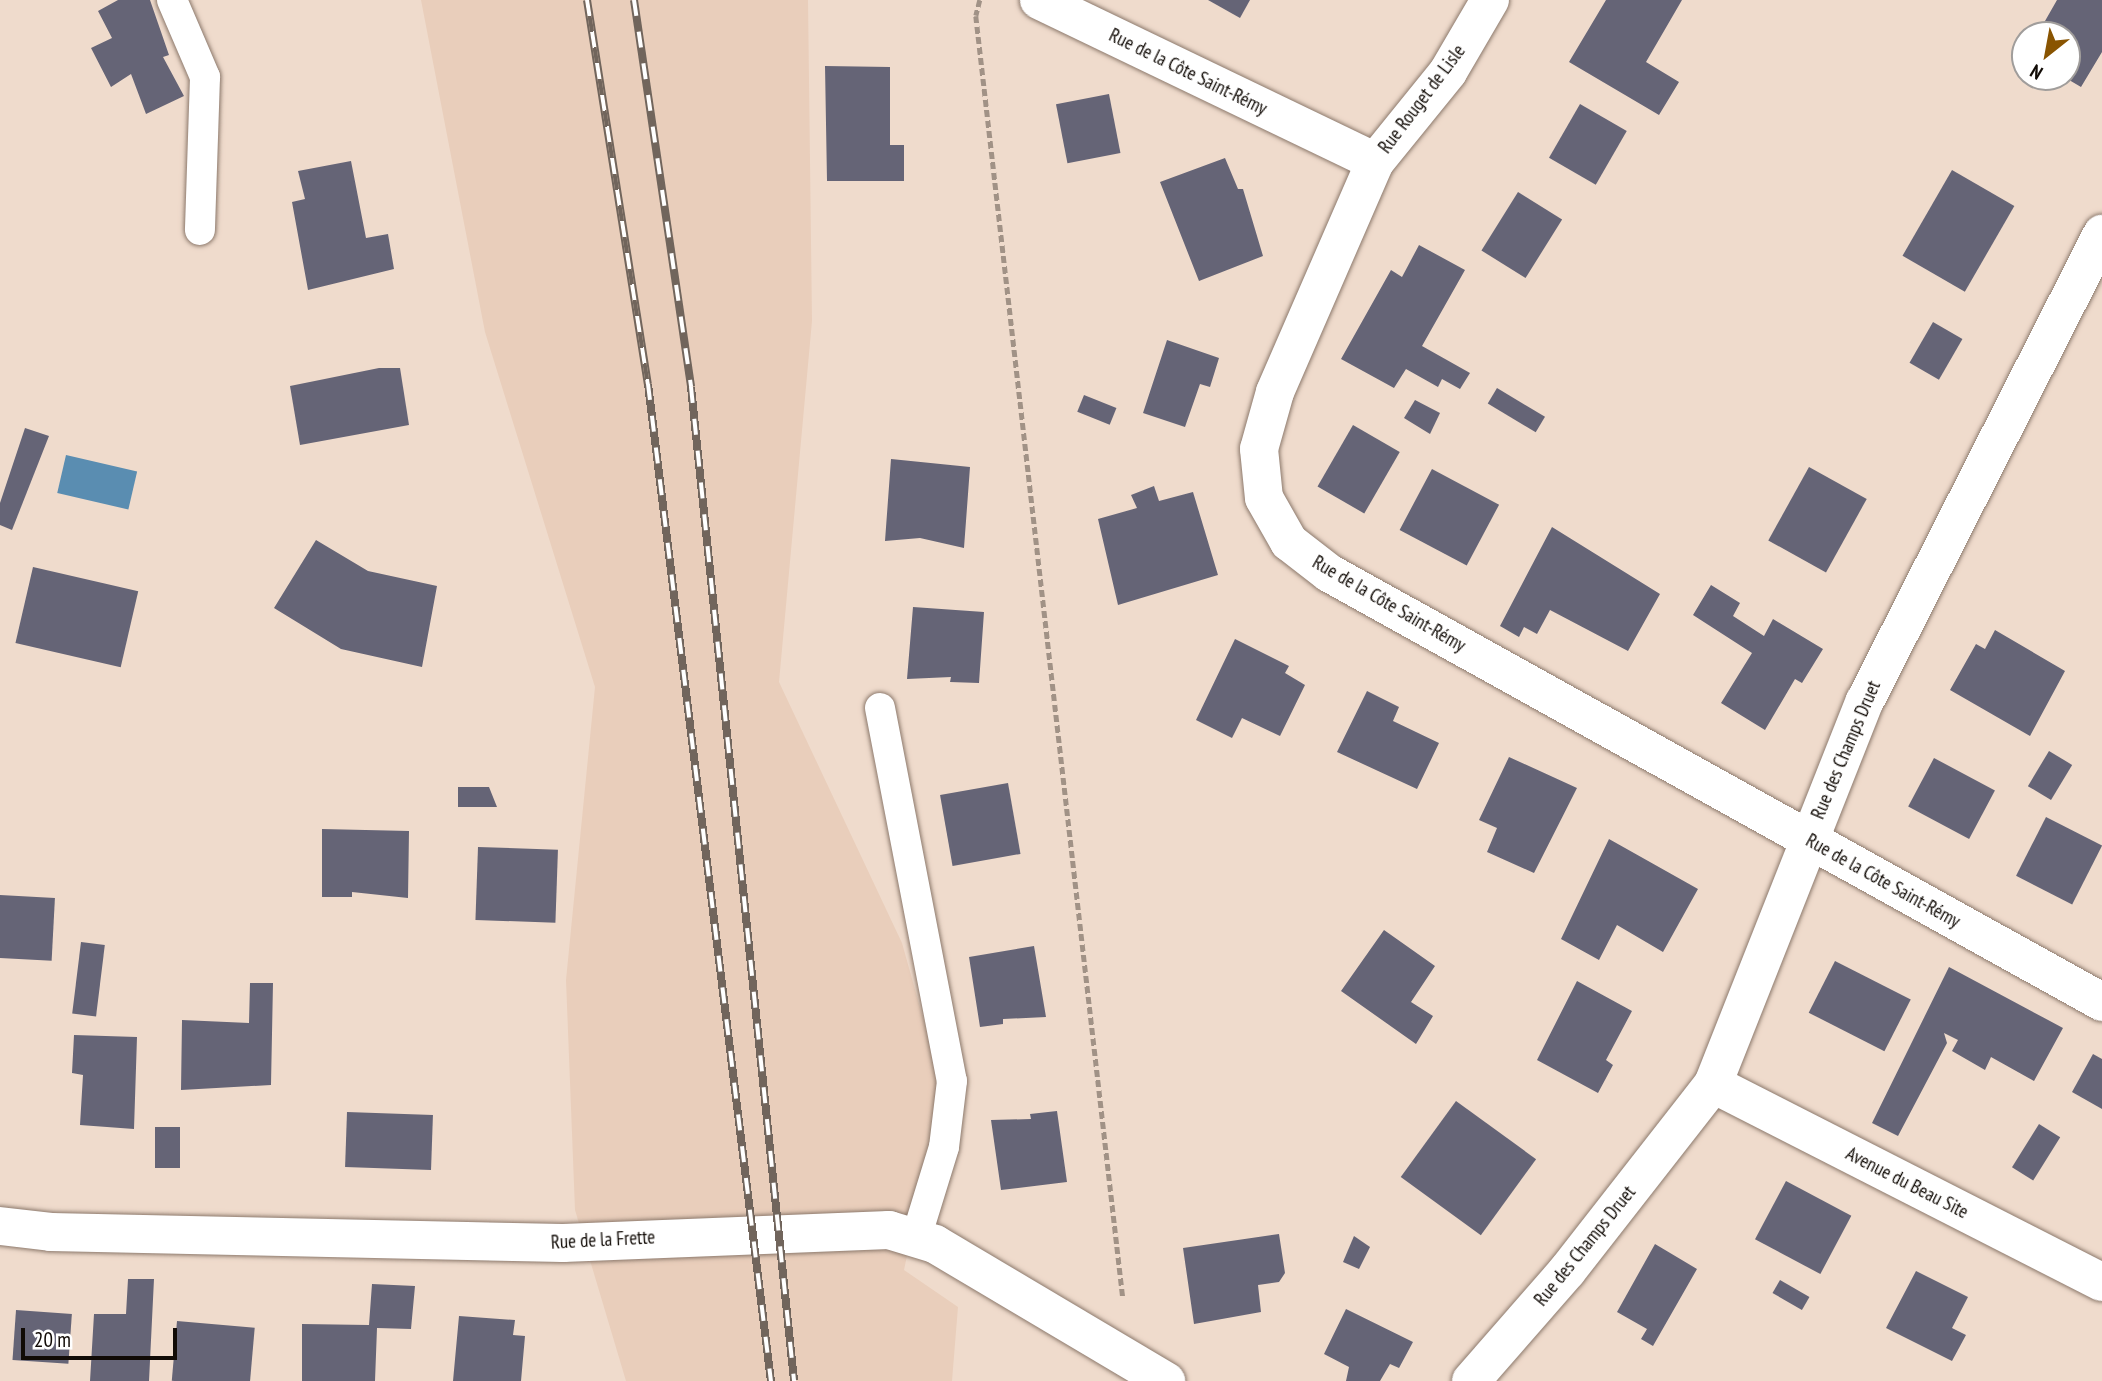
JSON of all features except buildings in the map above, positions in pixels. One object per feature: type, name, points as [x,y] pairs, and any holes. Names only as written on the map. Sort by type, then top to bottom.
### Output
[{"type":"street","name":"Rue de la Côte Saint-Rémy","points":[[1039,0],[1375,162],[1275,392],[1259,449],[1264,499],[1289,542],[1329,573],[2102,1002]]},
{"type":"street","name":"Rue Rouget de Lisle","points":[[1375,162],[1448,72],[1490,0]]},
{"type":"street","name":"Rue des Champs Druet","points":[[1471,1381],[1567,1271],[1713,1084],[1865,701],[2102,234]]},
{"type":"street","name":"Avenue du Beau Site","points":[[1713,1084],[2102,1282]]},
{"type":"street","name":"Rue de la Frette","points":[[0,1226],[51,1232],[563,1243],[842,1227],[916,1238],[1157,1377]]},
{"type":"lane","points":[[172,0],[205,77],[200,230]]},
{"type":"lane","points":[[880,708],[952,1081],[944,1147],[916,1238]]},
{"type":"path","points":[[980,0],[976,16],[1125,1313]]},
{"type":"shaded area","points":[[421,0],[808,0],[812,321],[779,682],[902,943],[942,1086],[904,1270],[958,1307],[952,1381],[626,1381],[575,1210],[566,980],[595,687],[485,332]]},
{"type":"water","points":[[66,455],[137,471],[128,509],[57,493]]},
{"type":"railway","points":[[587,0],[648,384],[771,1381]]},
{"type":"railway","points":[[634,0],[691,387],[794,1381]]}]
